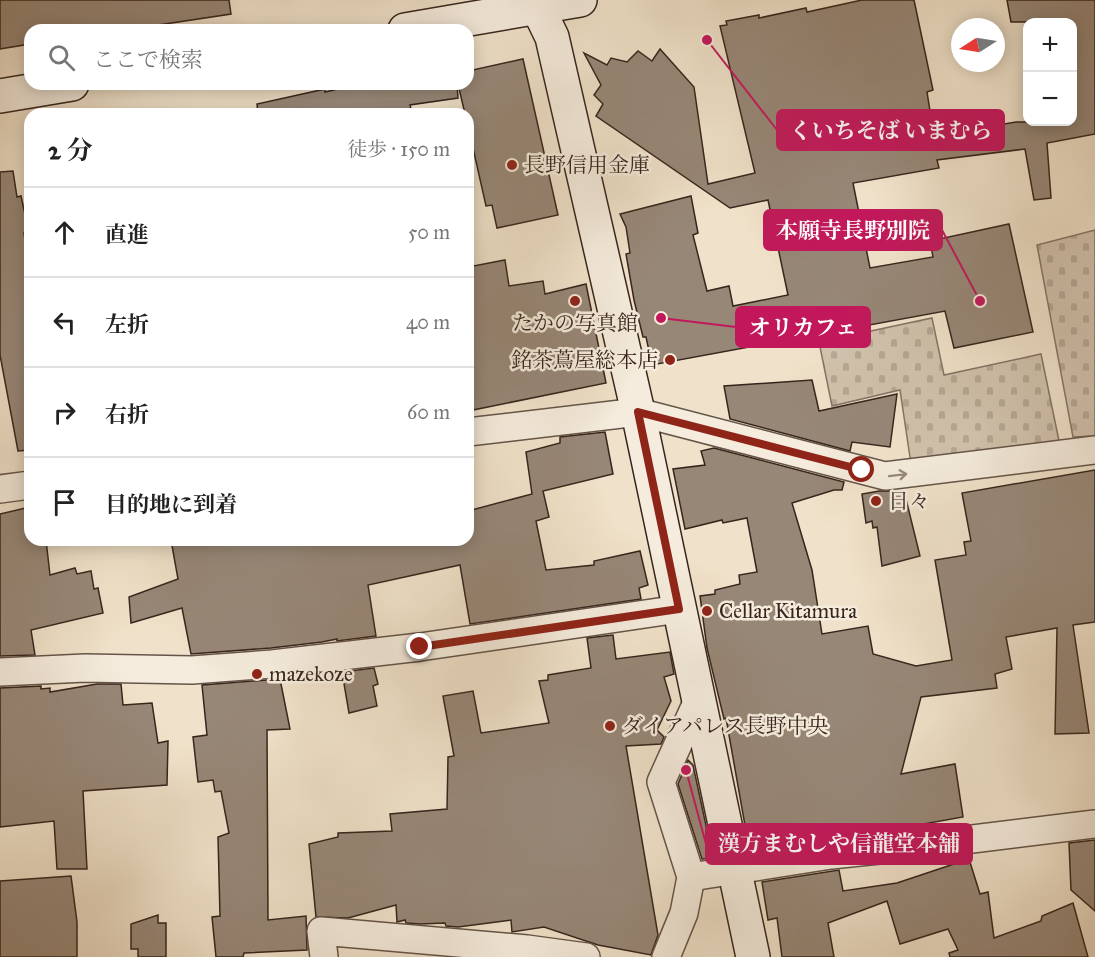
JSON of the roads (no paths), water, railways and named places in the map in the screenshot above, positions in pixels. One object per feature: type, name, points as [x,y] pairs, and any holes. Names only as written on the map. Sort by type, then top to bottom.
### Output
[{"type":"street","points":[[435,24],[536,4],[580,0]]},
{"type":"street","points":[[536,4],[552,37],[638,412],[753,957]]},
{"type":"street","points":[[0,96],[36,90]]},
{"type":"street","points":[[474,431],[638,412],[885,476],[1095,450]]},
{"type":"street","points":[[0,489],[24,486]]},
{"type":"street","points":[[0,672],[85,668],[192,670],[272,664],[420,647],[679,609]]},
{"type":"street","points":[[666,957],[684,913],[691,877],[662,782],[698,700]]},
{"type":"street","points":[[691,877],[831,855],[1095,824]]},
{"type":"street","points":[[324,957],[321,931],[527,949],[586,957]]},
{"type":"place","name":"くいちそば いまむら","points":[[707,40]]},
{"type":"place","name":"長野信用金庫","points":[[512,165]]},
{"type":"place","name":"たかの写真館","points":[[575,301]]},
{"type":"place","name":"本願寺長野別院","points":[[980,301]]},
{"type":"place","name":"オリカフェ","points":[[661,318]]},
{"type":"place","name":"銘茶蔦屋総本店","points":[[670,360]]},
{"type":"place","name":"日々","points":[[876,501]]},
{"type":"place","name":"Cellar Kitamura","points":[[707,611]]},
{"type":"place","name":"mazekoze","points":[[257,674]]},
{"type":"place","name":"ダイアパレス長野中央","points":[[610,726]]},
{"type":"place","name":"漢方まむしや信龍堂本舗","points":[[686,770]]}]
